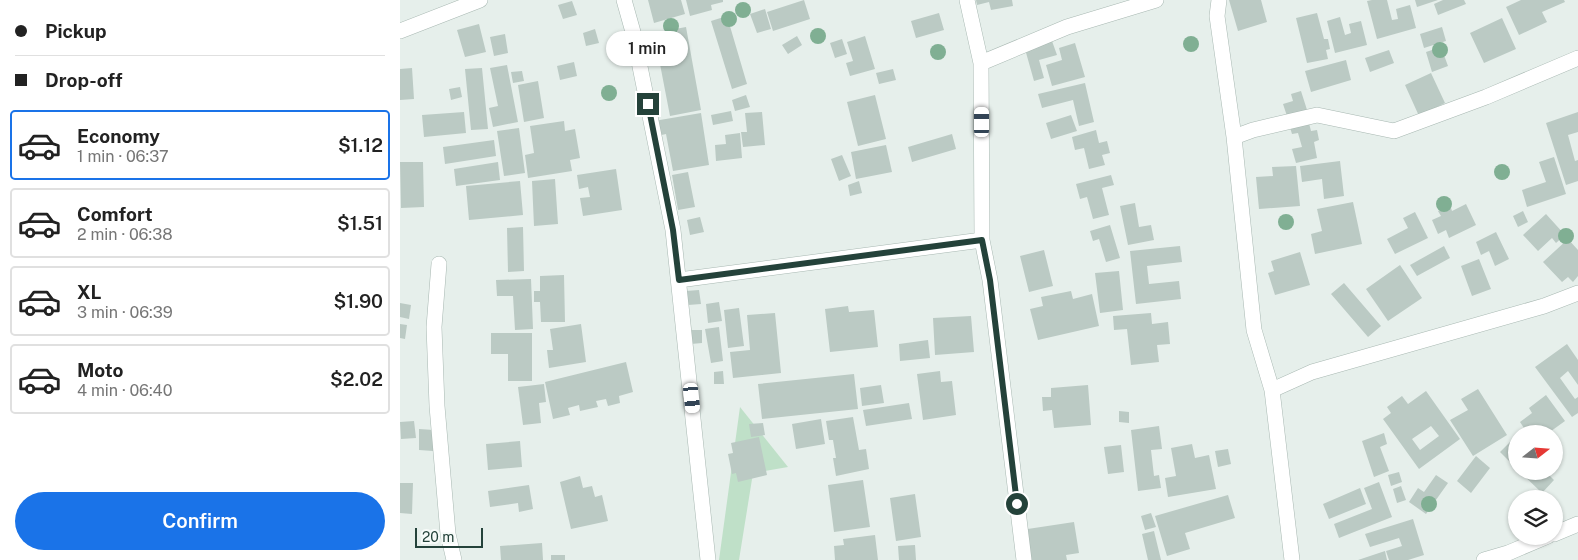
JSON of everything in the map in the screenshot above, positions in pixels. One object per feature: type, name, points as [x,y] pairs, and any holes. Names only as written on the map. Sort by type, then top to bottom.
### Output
[{"type":"street","points":[[400,32],[480,0]]},
{"type":"street","points":[[624,0],[633,32],[673,230],[708,560]]},
{"type":"street","points":[[967,0],[981,64],[982,240],[990,280],[1024,560]]},
{"type":"street","points":[[981,64],[1067,27],[1156,0]]},
{"type":"street","points":[[1219,0],[1217,16],[1234,137],[1254,330],[1272,390],[1292,560]]},
{"type":"street","points":[[1234,137],[1253,130],[1317,114],[1394,131],[1486,98],[1578,58]]},
{"type":"street","points":[[679,280],[982,240]]},
{"type":"street","points":[[438,264],[434,327],[437,406],[448,534],[454,560]]},
{"type":"street","points":[[1272,390],[1312,372],[1544,306],[1578,293]]},
{"type":"street","points":[[1563,530],[1578,524]]},
{"type":"street","points":[[1484,560],[1527,545]]},
{"type":"green space","points":[[740,407],[788,467],[753,473],[739,560],[719,560]]},
{"type":"building","points":[[648,0],[681,0],[685,14],[654,23]]},
{"type":"building","points":[[686,0],[723,0],[723,2],[711,5],[712,10],[690,16]]},
{"type":"building","points":[[804,0],[810,19],[773,31],[767,12]]},
{"type":"building","points":[[976,0],[1012,0],[1013,6],[991,10],[989,2],[977,5]]},
{"type":"building","points":[[1229,0],[1261,0],[1267,22],[1238,31]]},
{"type":"building","points":[[1387,0],[1392,20],[1398,19],[1396,9],[1410,5],[1416,28],[1377,39],[1367,1]]},
{"type":"building","points":[[1415,0],[1438,0],[1417,7]]},
{"type":"building","points":[[1443,0],[1464,0],[1466,4],[1438,15],[1434,4]]},
{"type":"building","points":[[1521,0],[1564,0],[1565,2],[1542,12],[1547,22],[1519,35],[1506,7]]},
{"type":"building","points":[[572,1],[577,15],[563,19],[558,5]]},
{"type":"building","points":[[765,9],[771,29],[757,33],[750,14]]},
{"type":"building","points":[[939,13],[944,30],[916,38],[911,21]]},
{"type":"building","points":[[1317,13],[1324,39],[1328,39],[1330,49],[1326,50],[1328,59],[1307,63],[1296,18]]},
{"type":"building","points":[[727,16],[747,84],[732,89],[711,21]]},
{"type":"building","points":[[1340,17],[1345,35],[1351,33],[1349,24],[1361,21],[1367,45],[1335,53],[1327,21]]},
{"type":"building","points":[[1502,18],[1516,49],[1484,63],[1470,33]]},
{"type":"building","points":[[479,24],[486,52],[465,57],[457,30]]},
{"type":"building","points":[[686,27],[701,110],[670,116],[654,33]]},
{"type":"building","points":[[1442,27],[1446,41],[1424,48],[1420,34]]},
{"type":"building","points":[[595,29],[599,43],[586,46],[583,33]]},
{"type":"building","points":[[505,34],[508,53],[494,56],[490,37]]},
{"type":"building","points":[[797,36],[802,45],[788,54],[782,45]]},
{"type":"building","points":[[865,36],[875,69],[850,76],[846,63],[853,61],[847,42]]},
{"type":"building","points":[[842,39],[847,54],[835,58],[830,43]]},
{"type":"building","points":[[1052,41],[1057,55],[1039,60],[1044,78],[1034,81],[1025,49]]},
{"type":"building","points":[[1075,43],[1085,77],[1052,86],[1046,65],[1062,60],[1059,48]]},
{"type":"building","points":[[1441,47],[1448,66],[1432,72],[1426,52]]},
{"type":"building","points":[[1389,50],[1394,63],[1370,72],[1365,58]]},
{"type":"building","points":[[1346,60],[1351,80],[1311,92],[1305,71]]},
{"type":"building","points":[[574,62],[577,76],[560,80],[557,66]]},
{"type":"building","points":[[507,65],[518,122],[493,127],[489,108],[498,106],[490,68]]},
{"type":"building","points":[[412,68],[414,99],[400,100],[400,69]]},
{"type":"building","points":[[482,68],[488,129],[471,130],[465,69]]},
{"type":"building","points":[[893,69],[896,80],[879,84],[876,73]]},
{"type":"building","points":[[522,71],[524,81],[513,83],[511,72]]},
{"type":"building","points":[[1431,73],[1445,103],[1419,116],[1405,85]]},
{"type":"building","points":[[538,81],[544,118],[524,122],[518,85]]},
{"type":"building","points":[[1085,83],[1094,122],[1079,126],[1073,100],[1042,108],[1038,94]]},
{"type":"building","points":[[460,87],[462,97],[451,100],[449,89]]},
{"type":"building","points":[[1301,91],[1308,113],[1288,119],[1283,104],[1293,101],[1291,94]]},
{"type":"building","points":[[746,95],[750,107],[735,111],[732,100]]},
{"type":"building","points":[[875,95],[886,139],[858,146],[847,102]]},
{"type":"building","points":[[731,111],[733,121],[713,125],[711,115]]},
{"type":"building","points":[[464,112],[466,133],[424,137],[422,115]]},
{"type":"building","points":[[762,112],[765,145],[743,147],[741,132],[747,132],[745,113]]},
{"type":"building","points":[[1578,112],[1578,132],[1568,135],[1575,161],[1578,160],[1578,181],[1566,185],[1546,123]]},
{"type":"building","points":[[701,113],[709,165],[673,171],[666,134],[657,136],[654,121]]},
{"type":"building","points":[[1071,115],[1077,131],[1051,139],[1046,123]]},
{"type":"building","points":[[1308,119],[1311,131],[1317,130],[1319,140],[1314,142],[1317,158],[1296,163],[1292,149],[1302,147],[1298,133],[1292,134],[1289,124]]},
{"type":"building","points":[[564,121],[565,131],[575,129],[580,158],[570,160],[572,171],[528,178],[525,155],[534,153],[530,126]]},
{"type":"building","points":[[519,128],[525,173],[504,176],[497,131]]},
{"type":"building","points":[[1096,130],[1099,143],[1107,141],[1110,153],[1102,155],[1105,165],[1089,169],[1084,148],[1075,150],[1072,137]]},
{"type":"building","points":[[740,133],[742,158],[716,161],[715,145],[726,144],[725,135]]},
{"type":"building","points":[[952,134],[956,149],[912,162],[908,147]]},
{"type":"building","points":[[494,140],[496,156],[445,164],[443,147]]},
{"type":"building","points":[[886,145],[892,172],[856,179],[851,152]]},
{"type":"building","points":[[842,155],[851,176],[839,181],[831,159]]},
{"type":"building","points":[[1554,157],[1566,194],[1527,207],[1522,190],[1546,182],[1539,162]]},
{"type":"building","points":[[1340,161],[1344,196],[1324,199],[1322,179],[1302,182],[1300,166]]},
{"type":"building","points":[[400,162],[423,162],[424,207],[401,208]]},
{"type":"building","points":[[498,162],[500,180],[456,186],[454,169]]},
{"type":"building","points":[[1296,166],[1300,206],[1259,209],[1256,177],[1273,176],[1272,167]]},
{"type":"building","points":[[616,169],[622,210],[583,216],[580,198],[590,197],[588,187],[579,189],[577,175]]},
{"type":"building","points":[[688,172],[695,207],[678,210],[672,175]]},
{"type":"building","points":[[1111,175],[1114,185],[1102,188],[1109,215],[1093,219],[1087,197],[1080,199],[1076,184]]},
{"type":"building","points":[[555,179],[558,224],[534,226],[532,181]]},
{"type":"building","points":[[520,181],[523,215],[469,220],[466,186]]},
{"type":"building","points":[[859,181],[862,193],[850,196],[848,185]]},
{"type":"building","points":[[1353,202],[1362,244],[1315,254],[1311,234],[1322,231],[1317,209]]},
{"type":"building","points":[[1135,203],[1139,227],[1151,225],[1154,240],[1128,245],[1120,206]]},
{"type":"building","points":[[1466,204],[1476,225],[1449,238],[1446,230],[1438,234],[1432,220],[1441,216],[1438,211],[1450,205],[1452,211]]},
{"type":"building","points":[[1523,211],[1528,222],[1518,227],[1513,216]]},
{"type":"building","points":[[1415,212],[1428,238],[1395,254],[1387,239],[1408,228],[1403,218]]},
{"type":"building","points":[[1546,214],[1565,235],[1556,243],[1552,238],[1538,251],[1523,235]]},
{"type":"building","points":[[700,217],[704,232],[690,235],[687,220]]},
{"type":"building","points":[[1110,225],[1120,258],[1106,262],[1099,239],[1093,241],[1090,231]]},
{"type":"building","points":[[523,227],[524,271],[508,272],[507,228]]},
{"type":"building","points":[[1496,232],[1509,259],[1495,266],[1489,251],[1481,255],[1476,242]]},
{"type":"building","points":[[1568,239],[1578,250],[1578,276],[1573,282],[1568,277],[1562,282],[1543,262]]},
{"type":"building","points":[[1180,246],[1182,262],[1147,266],[1149,284],[1179,281],[1181,299],[1136,304],[1130,251]]},
{"type":"building","points":[[1444,246],[1450,258],[1417,276],[1410,265]]},
{"type":"building","points":[[1044,250],[1053,286],[1029,292],[1020,256]]},
{"type":"building","points":[[1300,252],[1310,285],[1275,295],[1268,273],[1274,271],[1271,261]]},
{"type":"building","points":[[1479,259],[1491,289],[1472,296],[1461,266]]},
{"type":"building","points":[[1400,265],[1422,298],[1388,321],[1366,289]]},
{"type":"building","points":[[1119,271],[1123,310],[1100,313],[1095,273]]},
{"type":"building","points":[[564,275],[565,322],[541,322],[540,302],[534,302],[534,291],[540,291],[540,276]]},
{"type":"building","points":[[531,279],[533,329],[515,330],[513,296],[497,296],[496,280]]},
{"type":"building","points":[[1344,283],[1381,326],[1368,337],[1331,294]]},
{"type":"building","points":[[699,290],[701,304],[688,305],[686,291]]},
{"type":"building","points":[[1071,291],[1073,299],[1092,294],[1099,326],[1038,340],[1030,309],[1043,306],[1041,297]]},
{"type":"building","points":[[719,302],[722,321],[708,323],[706,304]]},
{"type":"building","points":[[400,303],[411,305],[409,319],[400,317]]},
{"type":"building","points":[[848,306],[849,312],[874,310],[878,347],[830,352],[825,309]]},
{"type":"building","points":[[739,308],[744,346],[728,348],[724,310]]},
{"type":"building","points":[[775,313],[781,373],[733,378],[730,352],[750,350],[747,315]]},
{"type":"building","points":[[1151,313],[1152,324],[1168,322],[1170,344],[1157,345],[1159,362],[1131,365],[1127,329],[1114,330],[1113,316]]},
{"type":"building","points":[[971,316],[974,352],[935,355],[933,318]]},
{"type":"building","points":[[400,324],[407,325],[405,339],[400,338]]},
{"type":"building","points":[[581,324],[586,362],[549,368],[547,350],[553,350],[550,329]]},
{"type":"building","points":[[719,327],[723,361],[711,363],[705,329]]},
{"type":"building","points":[[691,330],[702,330],[702,343],[691,344]]},
{"type":"building","points":[[491,333],[532,333],[532,381],[508,381],[508,354],[491,354]]},
{"type":"building","points":[[928,340],[930,358],[900,361],[899,344]]},
{"type":"building","points":[[1567,344],[1578,360],[1578,385],[1568,371],[1560,378],[1575,399],[1578,397],[1578,413],[1572,417],[1535,367]]},
{"type":"building","points":[[626,362],[633,392],[619,396],[620,403],[608,406],[606,399],[596,401],[598,407],[580,411],[579,405],[568,408],[570,415],[553,419],[545,382]]},
{"type":"building","points":[[723,371],[724,384],[714,384],[714,372]]},
{"type":"building","points":[[940,371],[941,382],[952,381],[956,415],[923,420],[917,374]]},
{"type":"building","points":[[854,374],[858,409],[762,419],[758,384]]},
{"type":"building","points":[[544,384],[546,402],[539,403],[541,423],[523,425],[518,387]]},
{"type":"building","points":[[881,385],[884,403],[862,406],[860,388]]},
{"type":"building","points":[[1088,385],[1091,425],[1054,428],[1052,410],[1043,411],[1042,397],[1051,397],[1051,388]]},
{"type":"building","points":[[1478,389],[1507,435],[1473,456],[1450,420],[1468,410],[1461,399]]},
{"type":"building","points":[[1426,391],[1460,439],[1419,469],[1383,419],[1391,413],[1387,407],[1402,396],[1408,404]],"holes":[[[1431,426],[1439,436],[1420,450],[1412,439]]]},
{"type":"building","points":[[1546,395],[1565,421],[1559,425],[1522,425],[1520,422],[1532,413],[1529,408]]},
{"type":"building","points":[[909,403],[912,419],[866,426],[863,410]]},
{"type":"building","points":[[1119,411],[1129,412],[1129,423],[1119,422]]},
{"type":"building","points":[[853,417],[859,450],[866,449],[869,469],[836,476],[833,440],[829,440],[826,421]]},
{"type":"building","points":[[821,419],[825,444],[796,449],[792,424]]},
{"type":"building","points":[[414,421],[416,438],[401,439],[400,422]]},
{"type":"building","points":[[763,423],[765,435],[751,437],[749,424]]},
{"type":"building","points":[[1159,426],[1162,449],[1151,450],[1154,476],[1159,475],[1161,488],[1138,491],[1131,430]]},
{"type":"building","points":[[419,429],[434,430],[433,451],[419,450]]},
{"type":"building","points":[[1384,433],[1387,444],[1380,447],[1389,471],[1374,477],[1362,441]]},
{"type":"building","points":[[759,437],[767,475],[738,482],[736,473],[732,474],[728,454],[733,453],[731,443]]},
{"type":"building","points":[[520,441],[522,467],[488,470],[486,444]]},
{"type":"building","points":[[1192,444],[1195,458],[1209,455],[1216,489],[1168,497],[1165,478],[1176,476],[1171,448]]},
{"type":"building","points":[[1508,444],[1508,460],[1500,452]]},
{"type":"building","points":[[1121,445],[1124,472],[1108,474],[1104,447]]},
{"type":"building","points":[[1228,449],[1231,464],[1218,467],[1215,451]]},
{"type":"building","points":[[1476,456],[1490,468],[1471,493],[1457,481]]},
{"type":"building","points":[[1399,472],[1402,482],[1391,486],[1388,475]]},
{"type":"building","points":[[1436,475],[1448,483],[1426,514],[1409,502],[1418,488],[1424,492]]},
{"type":"building","points":[[580,476],[583,488],[592,486],[595,497],[602,495],[608,521],[571,529],[560,482]]},
{"type":"building","points":[[863,480],[870,527],[834,532],[828,485]]},
{"type":"building","points":[[1528,480],[1554,480],[1545,490],[1539,490]]},
{"type":"building","points":[[1379,482],[1392,517],[1339,538],[1334,524],[1372,509],[1364,488]]},
{"type":"building","points":[[400,483],[413,483],[412,514],[400,513]]},
{"type":"building","points":[[529,485],[533,509],[519,512],[518,503],[490,507],[488,491]]},
{"type":"building","points":[[1401,486],[1406,500],[1397,503],[1393,489]]},
{"type":"building","points":[[1360,488],[1366,504],[1329,519],[1323,504]]},
{"type":"building","points":[[915,494],[921,537],[896,541],[890,498]]},
{"type":"building","points":[[1228,495],[1235,518],[1185,533],[1190,549],[1167,556],[1155,516]]},
{"type":"building","points":[[1151,513],[1156,527],[1145,530],[1141,516]]},
{"type":"building","points":[[1413,519],[1424,555],[1408,560],[1389,560],[1386,551],[1402,546],[1399,538],[1370,547],[1365,534]]},
{"type":"building","points":[[1074,522],[1079,553],[1066,555],[1067,560],[1025,560],[1021,530]]},
{"type":"building","points":[[1154,531],[1161,560],[1148,560],[1142,534]]},
{"type":"building","points":[[875,535],[878,560],[835,560],[834,546],[844,545],[843,539]]},
{"type":"building","points":[[542,543],[543,560],[501,560],[500,546]]},
{"type":"building","points":[[915,545],[916,560],[899,560],[898,546]]},
{"type":"building","points":[[1385,551],[1387,560],[1358,560]]},
{"type":"building","points":[[551,555],[565,555],[565,560],[551,560]]},
{"type":"route","points":[[648,104],[673,230],[679,280],[982,240],[990,280],[1017,504]]}]
